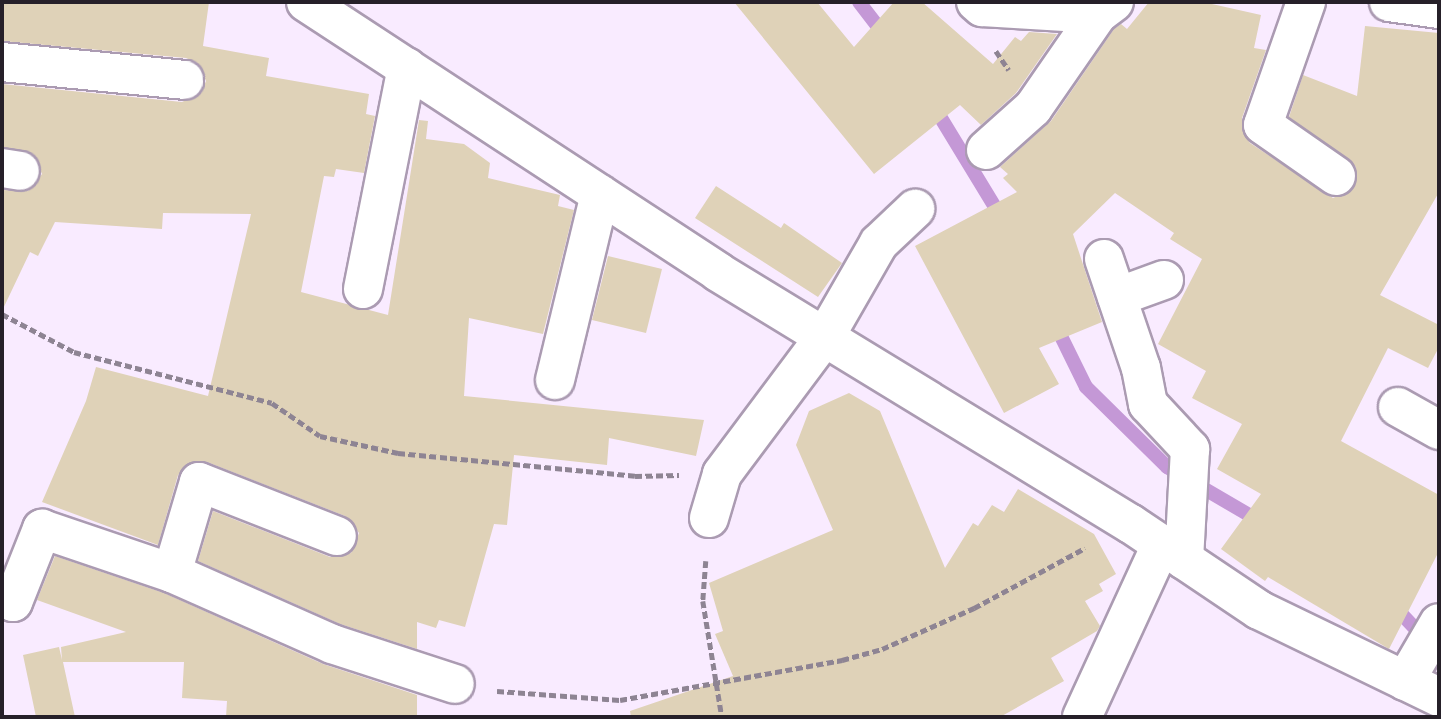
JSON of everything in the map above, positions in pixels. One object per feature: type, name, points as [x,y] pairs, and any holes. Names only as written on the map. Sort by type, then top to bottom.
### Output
[{"type":"street","points":[[306,2],[600,194],[1159,543],[1259,610],[1410,672],[1439,697]]},
{"type":"street","points":[[976,2],[982,7],[1106,8]]},
{"type":"street","points":[[1306,2],[1263,125],[1336,176]]},
{"type":"street","points":[[986,150],[1033,108],[1106,8]]},
{"type":"street","points":[[2,62],[184,80]]},
{"type":"street","points":[[363,289],[407,67]]},
{"type":"street","points":[[555,380],[600,194]]},
{"type":"street","points":[[709,518],[722,474],[826,335],[879,243],[915,209]]},
{"type":"street","points":[[1082,717],[1159,543],[1185,499],[1189,449],[1148,404],[1104,259]]},
{"type":"street","points":[[1117,297],[1164,280]]},
{"type":"street","points":[[1398,407],[1439,430]]},
{"type":"street","points":[[172,573],[200,482],[337,536]]},
{"type":"street","points":[[7,599],[42,529],[172,573],[332,644],[455,684]]},
{"type":"street","points":[[1410,672],[1438,624]]},
{"type":"path","points":[[990,43],[1033,108]]},
{"type":"path","points":[[2,314],[74,352],[272,403],[320,436],[398,453],[595,472],[722,474]]},
{"type":"path","points":[[709,518],[703,601],[722,717]]},
{"type":"path","points":[[455,684],[531,697],[620,700],[715,683],[882,649],[974,608],[1159,543]]},
{"type":"building","points":[[2,2],[209,2],[203,46],[269,58],[266,76],[369,94],[366,114],[375,116],[364,173],[336,169],[334,177],[324,176],[301,292],[388,315],[419,120],[428,121],[426,139],[464,144],[490,163],[488,178],[560,195],[558,206],[574,210],[543,334],[469,318],[464,396],[704,420],[696,456],[609,438],[607,465],[514,455],[507,525],[494,524],[465,627],[439,620],[436,628],[417,622],[417,649],[340,624],[198,561],[213,511],[330,557],[351,553],[359,533],[345,516],[207,462],[194,461],[178,475],[158,545],[42,502],[86,401],[96,367],[208,396],[251,214],[163,213],[162,229],[55,222],[38,256],[30,252],[2,311],[2,190],[28,191],[42,174],[33,154],[2,147],[2,84],[182,102],[201,93],[206,81],[197,63],[186,58],[2,41]]},
{"type":"building","points":[[734,2],[817,2],[854,47],[894,2],[922,2],[993,64],[1015,37],[1021,41],[1029,32],[1057,34],[1016,93],[981,125],[960,105],[874,174]]},
{"type":"building","points":[[1149,2],[1203,2],[1261,15],[1254,48],[1266,50],[1242,118],[1243,132],[1250,143],[1333,198],[1353,189],[1356,167],[1289,117],[1303,75],[1357,96],[1365,26],[1439,33],[1439,192],[1380,295],[1439,325],[1439,347],[1428,368],[1388,348],[1341,441],[1439,495],[1439,551],[1389,649],[1268,577],[1265,581],[1221,549],[1261,494],[1217,469],[1242,424],[1192,398],[1206,371],[1158,344],[1202,259],[1170,239],[1174,233],[1115,193],[1073,234],[1102,322],[1039,348],[1059,384],[1004,413],[915,246],[1017,192],[1003,178],[1008,174],[1000,167],[1051,121],[1114,29],[1121,24],[1127,29]]},
{"type":"building","points":[[716,186],[781,228],[784,223],[842,263],[818,297],[695,218]]},
{"type":"building","points":[[608,256],[662,269],[646,333],[592,320]]},
{"type":"building","points":[[849,393],[880,411],[945,568],[973,523],[978,526],[992,505],[1004,512],[1018,489],[1094,534],[1116,574],[1099,584],[1103,591],[1085,601],[1100,626],[1097,631],[1051,658],[1064,681],[1000,717],[631,717],[630,711],[733,676],[715,634],[723,631],[709,583],[833,530],[796,445],[809,411]]},
{"type":"building","points":[[55,556],[164,593],[323,664],[417,695],[417,717],[226,717],[227,701],[182,698],[184,662],[63,662],[75,717],[36,717],[23,655],[59,647],[62,660],[61,647],[126,632],[37,600]]},
{"type":"waterway","points":[[859,2],[886,37]]},
{"type":"waterway","points":[[933,105],[1003,220]]},
{"type":"waterway","points":[[1054,322],[1086,387],[1167,467],[1261,522]]},
{"type":"waterway","points":[[1393,605],[1427,641]]}]
